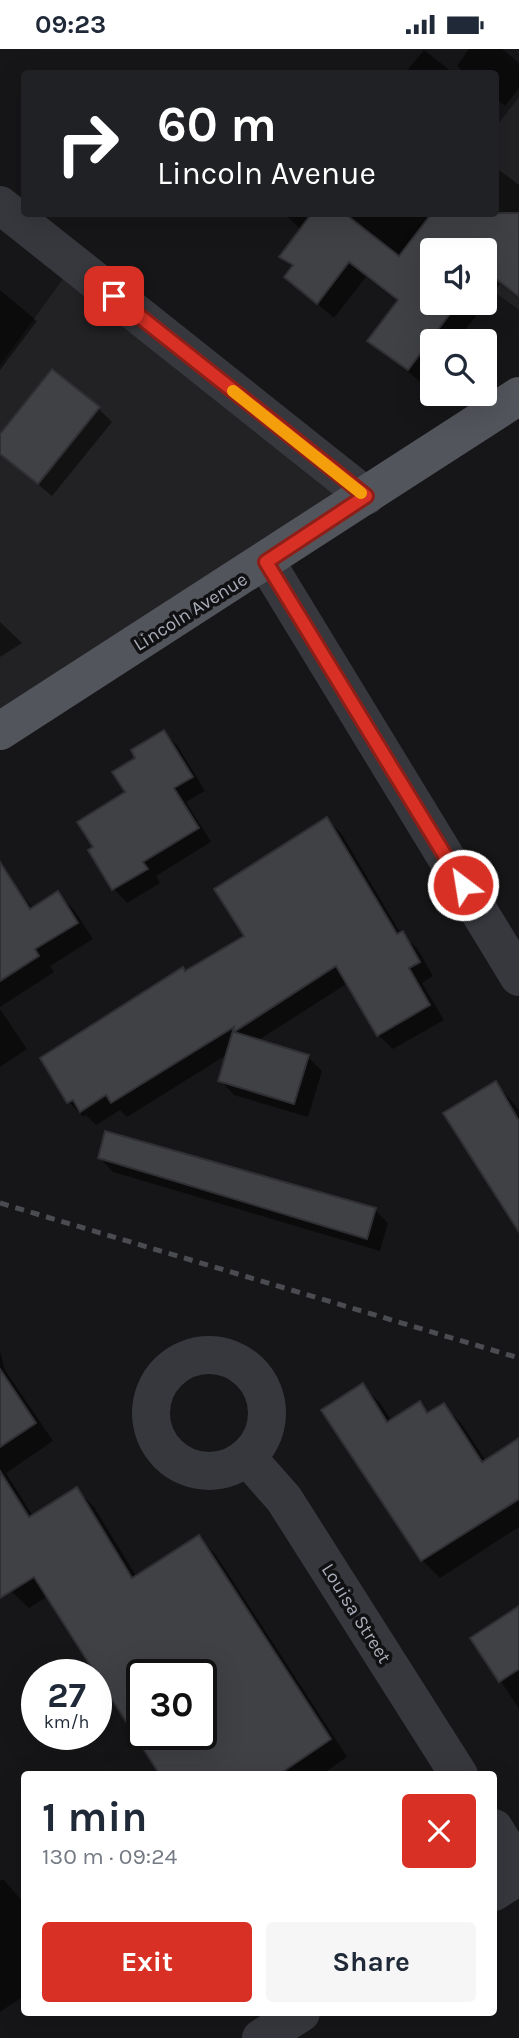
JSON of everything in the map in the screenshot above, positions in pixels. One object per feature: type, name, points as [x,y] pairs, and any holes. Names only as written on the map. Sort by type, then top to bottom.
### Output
[{"type":"main road","name":"Lincoln Avenue","points":[[0,731],[266,562],[519,396]]},
{"type":"street","points":[[0,205],[366,496]]},
{"type":"street","points":[[266,562],[519,977]]},
{"type":"street","name":"Louisa Street","points":[[247,1457],[284,1499],[456,1771]]},
{"type":"street","points":[[497,1833],[519,1868]]},
{"type":"street","points":[[497,1890],[519,1876]]},
{"type":"street","points":[[261,2038],[297,2016]]},
{"type":"shaded area","points":[[519,97],[519,310],[497,294],[497,238],[421,238],[415,234],[429,217],[499,217],[499,123]]},
{"type":"shaded area","points":[[74,264],[366,496],[0,731],[0,365]]},
{"type":"building","points":[[499,213],[519,213],[519,297],[497,280],[497,238],[420,238],[420,315],[449,315],[439,329],[420,329],[420,354],[408,370],[367,341],[398,300],[349,262],[317,304],[284,277],[293,265],[279,257],[309,217],[349,217],[399,256],[429,217],[499,217]]},
{"type":"building","points":[[52,369],[100,407],[38,484],[0,454],[0,434]]},
{"type":"building","points":[[164,730],[193,777],[174,788],[199,828],[143,862],[148,869],[112,890],[88,850],[93,847],[77,822],[125,792],[112,772],[135,758],[131,750]]},
{"type":"building","points":[[327,817],[397,934],[403,931],[420,962],[409,968],[430,1005],[377,1036],[336,966],[234,1032],[309,1055],[294,1104],[218,1081],[234,1027],[111,1103],[106,1095],[80,1112],[73,1100],[67,1103],[40,1058],[183,967],[185,971],[244,936],[214,889]]},
{"type":"building","points":[[0,862],[30,909],[58,891],[78,923],[35,949],[39,956],[0,981]]},
{"type":"building","points":[[496,1081],[519,1121],[519,1232],[443,1113]]},
{"type":"building","points":[[105,1131],[376,1208],[367,1239],[98,1158]]},
{"type":"building","points":[[0,1369],[36,1423],[0,1447]]},
{"type":"building","points":[[363,1383],[387,1422],[420,1401],[427,1413],[444,1403],[482,1462],[519,1438],[519,1499],[421,1561],[321,1410]]},
{"type":"building","points":[[0,1471],[29,1517],[77,1487],[132,1578],[199,1535],[331,1739],[284,1771],[157,1771],[144,1750],[217,1750],[217,1659],[126,1659],[126,1722],[112,1700],[112,1659],[86,1659],[34,1577],[0,1598]]},
{"type":"building","points":[[519,1606],[519,1669],[499,1682],[470,1638]]},
{"type":"railway","points":[[0,1203],[519,1358]]},
{"type":"slow traffic","points":[[233,391],[361,493]]},
{"type":"route","points":[[114,296],[366,496],[266,562],[463,885]]}]
